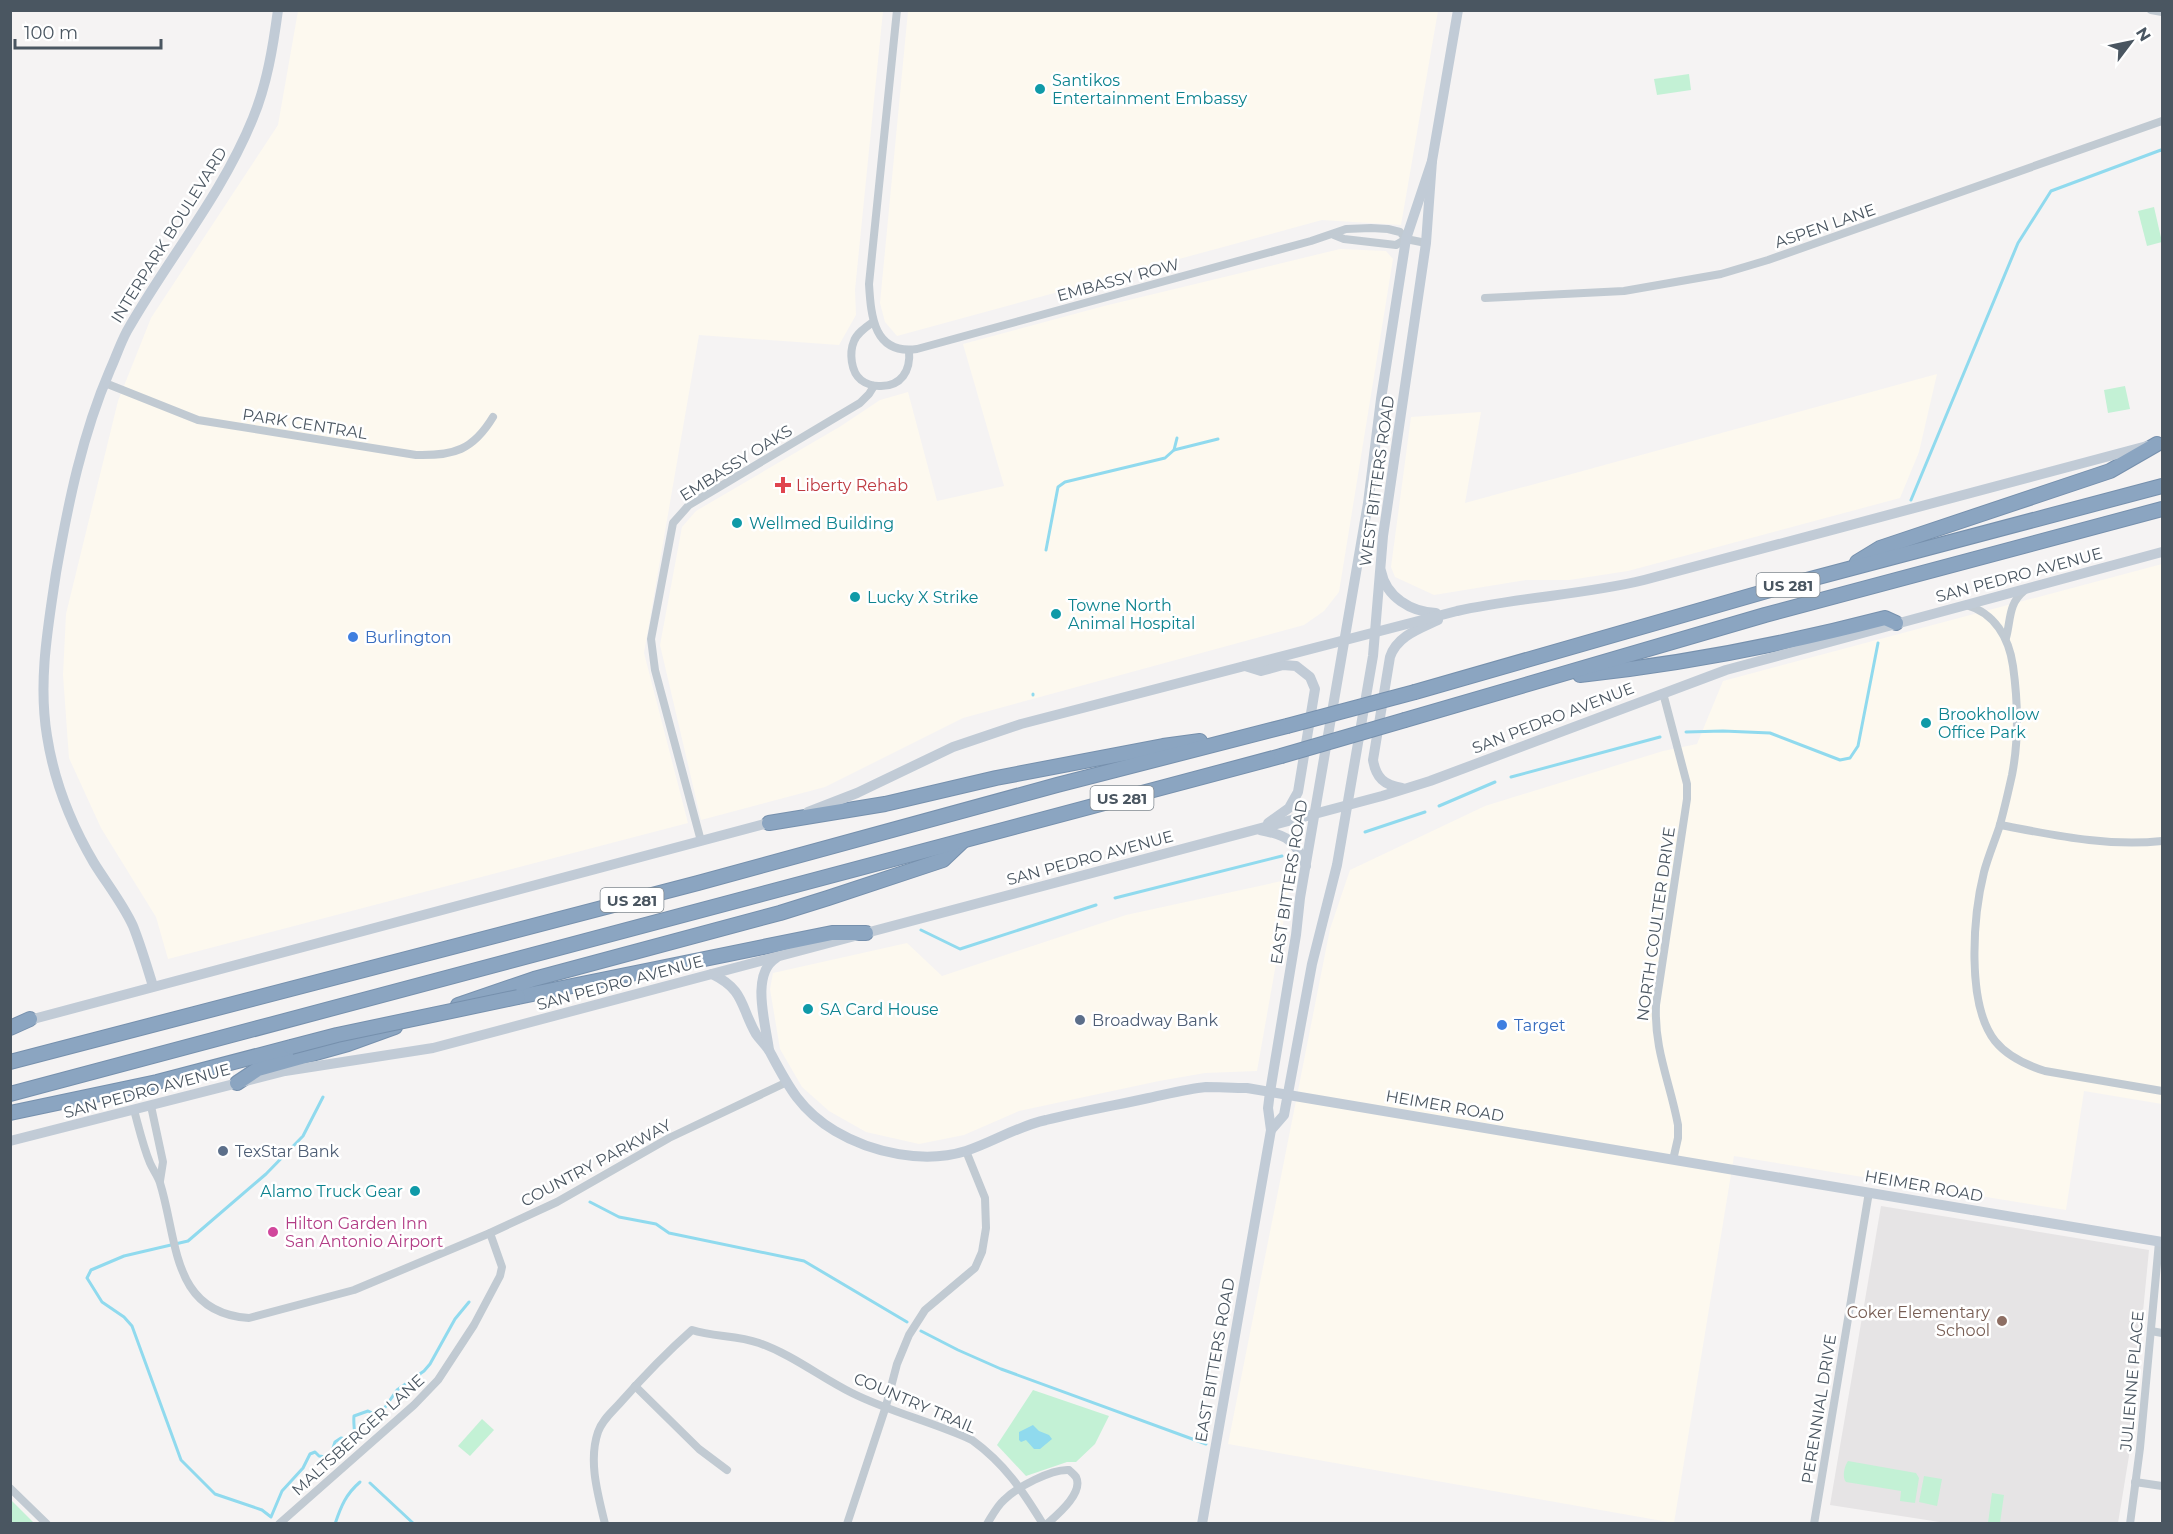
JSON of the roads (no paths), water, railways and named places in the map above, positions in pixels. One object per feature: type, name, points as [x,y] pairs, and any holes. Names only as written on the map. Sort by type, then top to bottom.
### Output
[{"type":"highway","points":[[1839,572],[1880,549],[2110,471],[2160,443]]},
{"type":"highway","name":"US 281","points":[[10,1062],[653,895],[1057,785],[1415,692],[1839,572],[2163,486]]},
{"type":"highway","name":"US 281","points":[[10,1094],[1281,756],[1753,618],[2163,509]]},
{"type":"highway","points":[[1545,679],[1620,671],[1773,644],[1885,618],[1896,623]]},
{"type":"highway","points":[[769,823],[885,804],[986,780],[1163,746],[1253,735]]},
{"type":"highway","points":[[237,1083],[258,1069],[348,1044],[512,986],[780,913],[943,860],[964,840]]},
{"type":"highway","points":[[10,1113],[157,1082],[337,1035],[832,933],[866,933]]},
{"type":"highway","points":[[10,1026],[30,1019]]},
{"type":"main road","name":"INTERPARK BOULEVARD","points":[[153,986],[132,925],[78,834],[64,801],[51,758],[43,700],[43,665],[67,507],[84,440],[125,334],[158,278],[219,186],[254,117],[266,80],[278,10]]},
{"type":"main road","name":"WEST BITTERS ROAD","points":[[1347,805],[1373,656],[1380,564],[1426,243],[1431,161],[1458,10]]},
{"type":"main road","name":"WEST BITTERS ROAD","points":[[1346,639],[1406,239],[1431,161]]},
{"type":"main road","points":[[30,1019],[769,823],[840,801],[981,736],[1457,611],[1507,601],[1626,585],[2160,443]]},
{"type":"main road","name":"SAN PEDRO AVENUE","points":[[10,1141],[285,1071],[433,1048],[1406,789],[1726,670],[2163,552]]},
{"type":"main road","points":[[1380,564],[1386,585],[1405,604],[1428,612],[1457,611]]},
{"type":"main road","points":[[1406,789],[1390,786],[1382,781],[1375,772],[1372,760],[1390,657],[1403,638],[1457,611]]},
{"type":"main road","name":"EAST BITTERS ROAD","points":[[1202,1524],[1271,1130],[1268,1108],[1270,1092],[1306,866],[1346,639]]},
{"type":"main road","points":[[1243,666],[1261,671],[1286,665],[1296,666],[1310,677],[1315,689],[1298,794],[1287,810],[1257,829]]},
{"type":"main road","name":"EAST BITTERS ROAD","points":[[1271,1130],[1284,1115],[1312,964],[1337,865],[1347,805]]},
{"type":"main road","points":[[1257,829],[1287,838],[1298,849],[1306,866]]},
{"type":"main road","name":"HEIMER ROAD","points":[[769,1051],[761,994],[762,980],[766,967],[782,956]]},
{"type":"main road","name":"HEIMER ROAD","points":[[712,974],[738,994],[756,1034],[769,1051],[785,1083],[796,1098],[819,1121],[847,1138],[882,1151],[915,1155],[947,1155],[966,1151],[1044,1120],[1205,1087],[1247,1088],[2161,1242]]},
{"type":"street","points":[[873,322],[861,330],[854,342],[851,355],[853,367],[861,380],[874,386],[889,386],[902,379],[908,369],[909,350],[898,349],[885,342],[873,322],[869,284],[897,10]]},
{"type":"street","points":[[2151,10],[2163,12]]},
{"type":"street","name":"ASPEN LANE","points":[[1485,298],[1624,291],[1721,274],[1768,260],[2163,121]]},
{"type":"street","name":"EMBASSY ROW","points":[[909,350],[1334,235],[1346,229],[1389,229],[1400,232],[1406,239],[1426,243]]},
{"type":"street","name":"EMBASSY ROW","points":[[1334,235],[1344,239],[1396,245],[1406,239]]},
{"type":"street","name":"PARK CENTRAL","points":[[105,383],[198,420],[416,455],[445,454],[466,447],[482,435],[493,417]]},
{"type":"street","name":"EMBASSY OAKS","points":[[701,841],[655,670],[651,639],[673,523],[689,506],[860,403],[874,386]]},
{"type":"street","points":[[2027,588],[2012,606],[2006,638],[2016,688],[2017,744],[2000,825],[1984,872],[1977,917],[1975,962],[1978,1006],[1994,1040],[2015,1059],[2045,1071],[2163,1091]]},
{"type":"street","points":[[1965,605],[1986,613],[2006,638]]},
{"type":"street","name":"NORTH COULTER DRIVE","points":[[1663,693],[1687,784],[1687,799],[1656,1005],[1655,1028],[1678,1125],[1678,1138],[1673,1160]]},
{"type":"street","points":[[2000,825],[2104,842],[2163,841]]},
{"type":"street","name":"COUNTRY PARKWAY","points":[[134,1110],[150,1164],[160,1181],[178,1261],[185,1281],[203,1302],[216,1311],[249,1318],[354,1290],[490,1233],[557,1202],[669,1138],[785,1083]]},
{"type":"street","name":"COUNTRY PARKWAY","points":[[151,1106],[163,1162],[160,1181]]},
{"type":"street","points":[[848,1524],[897,1364],[909,1335],[925,1310],[975,1268],[982,1252],[987,1222],[985,1198],[966,1151]]},
{"type":"street","name":"PERENNIAL DRIVE","points":[[1814,1524],[1869,1192]]},
{"type":"street","name":"MALTSBERGER LANE","points":[[279,1524],[414,1405],[438,1380],[474,1325],[500,1276],[502,1268],[490,1233]]},
{"type":"street","name":"JULIENNE PLACE","points":[[2130,1524],[2161,1242]]},
{"type":"street","name":"COUNTRY TRAIL","points":[[635,1386],[670,1348],[692,1330],[722,1334],[772,1348],[853,1393],[972,1440],[1000,1462],[1045,1524],[1065,1509],[1077,1484],[1076,1477],[1069,1470],[1061,1469],[1021,1488]]},
{"type":"street","points":[[2151,1331],[2163,1333]]},
{"type":"street","points":[[604,1524],[594,1459],[597,1434],[602,1423],[635,1386],[704,1454],[728,1470]]},
{"type":"street","points":[[2135,1482],[2163,1486]]},
{"type":"street","points":[[10,1488],[47,1524]]},
{"type":"street","points":[[987,1524],[1003,1501],[1021,1488]]},
{"type":"water","points":[[1033,1425],[1052,1439],[1040,1449],[1034,1449],[1026,1440],[1021,1442],[1019,1440],[1019,1432]]},
{"type":"waterway","points":[[1911,500],[2018,243],[2051,191],[2162,151]]},
{"type":"waterway","points":[[1174,450],[1177,438]]},
{"type":"waterway","points":[[1046,550],[1058,487],[1065,482],[1165,458],[1174,450],[1218,439]]},
{"type":"waterway","points":[[1686,732],[1770,733],[1840,760],[1850,758],[1858,746],[1878,643]]},
{"type":"waterway","points":[[1511,777],[1660,737]]},
{"type":"waterway","points":[[1439,806],[1495,782]]},
{"type":"waterway","points":[[1365,832],[1425,812]]},
{"type":"waterway","points":[[1115,898],[1282,856]]},
{"type":"waterway","points":[[921,930],[960,949],[1096,905]]},
{"type":"waterway","points":[[323,1097],[303,1136],[266,1174],[188,1241],[124,1256],[91,1270],[87,1278],[102,1302],[124,1317],[132,1326],[181,1460],[215,1494],[262,1510],[271,1517],[282,1491],[303,1468],[310,1454],[315,1452],[319,1456],[326,1457],[332,1451],[335,1442],[341,1438],[353,1441],[354,1416],[368,1411],[379,1416],[397,1390],[430,1364],[455,1319],[469,1302]]},
{"type":"waterway","points":[[590,1202],[619,1217],[656,1224],[669,1233],[804,1261],[907,1322]]},
{"type":"waterway","points":[[921,1331],[1001,1369],[1206,1444]]},
{"type":"waterway","points":[[335,1524],[344,1501],[360,1482]]},
{"type":"waterway","points":[[370,1483],[414,1524]]},
{"type":"place","name":"Santikos Entertainment Embassy","points":[[1040,89]]},
{"type":"place","name":"Liberty Rehab","points":[[783,485]]},
{"type":"place","name":"Wellmed Building","points":[[737,523]]},
{"type":"place","name":"Lucky X Strike","points":[[855,597]]},
{"type":"place","name":"Towne North Animal Hospital","points":[[1056,614]]},
{"type":"place","name":"Burlington","points":[[353,637]]},
{"type":"place","name":"Brookhollow Office Park","points":[[1926,723]]},
{"type":"place","name":"SA Card House","points":[[808,1009]]},
{"type":"place","name":"Broadway Bank","points":[[1080,1020]]},
{"type":"place","name":"Target","points":[[1502,1025]]},
{"type":"place","name":"TexStar Bank","points":[[223,1151]]},
{"type":"place","name":"Alamo Truck Gear","points":[[415,1191]]},
{"type":"place","name":"Hilton Garden Inn San Antonio Airport","points":[[273,1232]]},
{"type":"place","name":"Coker Elementary School","points":[[2002,1321]]}]
